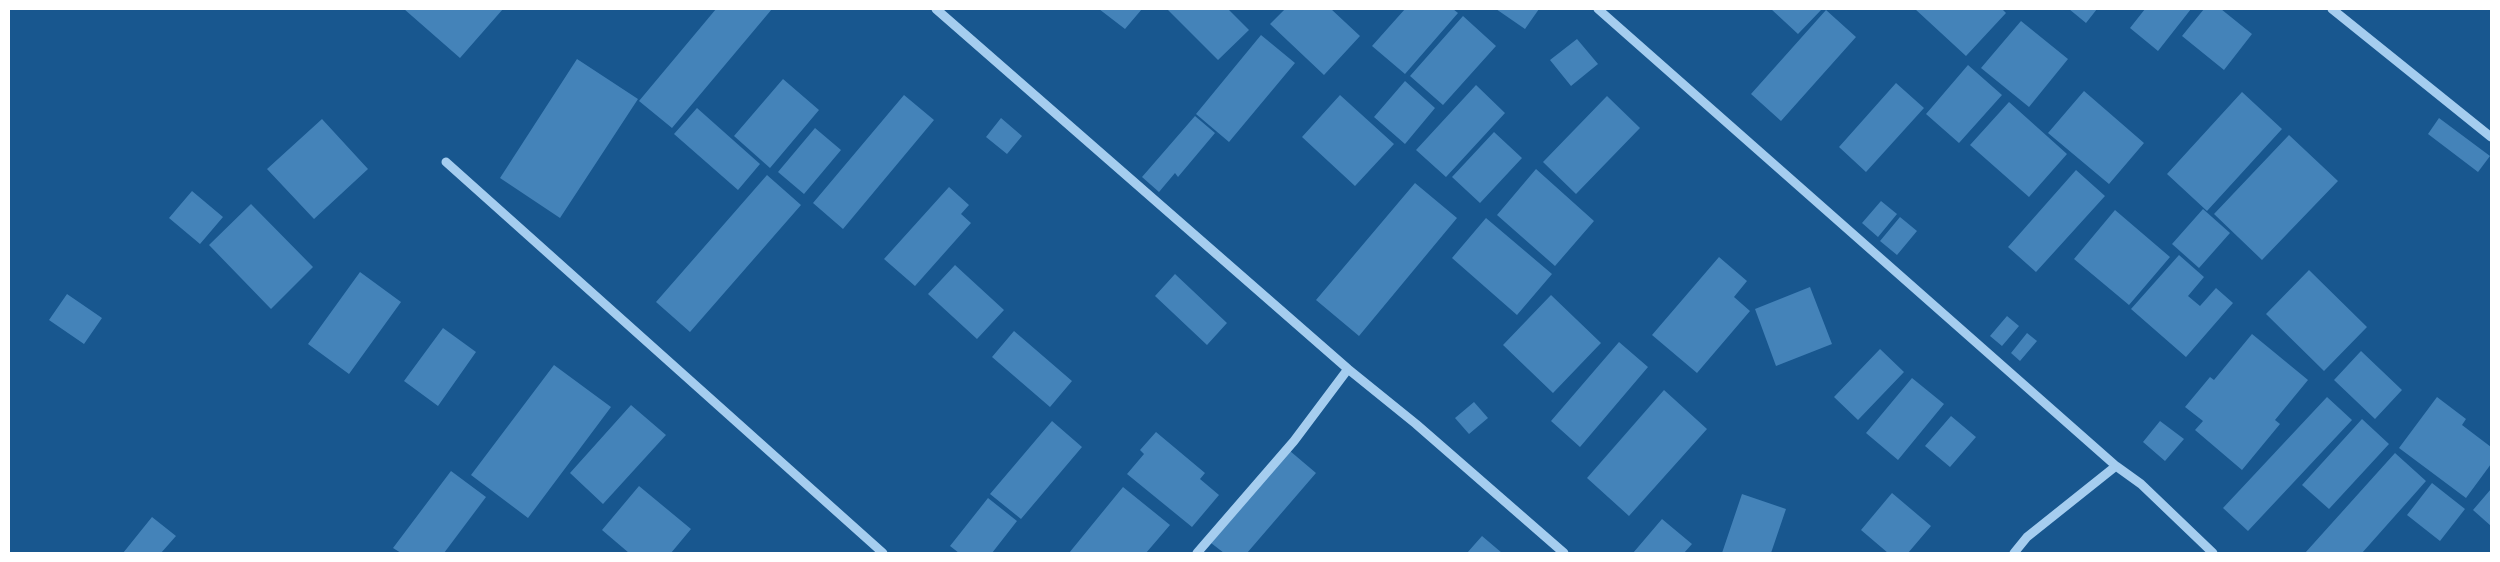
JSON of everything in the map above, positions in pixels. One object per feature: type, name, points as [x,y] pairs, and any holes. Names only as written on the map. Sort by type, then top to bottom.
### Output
[{"type":"street","points":[[936,9],[1348,369],[1416,424],[1564,553]]},
{"type":"street","points":[[1598,9],[2116,466],[2141,484],[2213,553]]},
{"type":"street","points":[[2332,9],[2491,137]]},
{"type":"street","points":[[446,162],[883,553]]},
{"type":"street","points":[[1197,553],[1294,441],[1348,369]]},
{"type":"street","points":[[2014,553],[2027,537],[2116,466]]},
{"type":"building","points":[[404,9],[503,9],[460,58]]},
{"type":"building","points":[[716,9],[772,9],[672,128],[639,101]]},
{"type":"building","points":[[1099,9],[1142,9],[1125,29]]},
{"type":"building","points":[[1167,9],[1228,9],[1249,30],[1218,60]]},
{"type":"building","points":[[1285,9],[1331,9],[1360,36],[1324,75],[1270,24]]},
{"type":"building","points":[[1405,9],[1453,9],[1458,13],[1405,74],[1372,46]]},
{"type":"building","points":[[1496,9],[1539,9],[1525,29]]},
{"type":"building","points":[[1771,9],[1822,9],[1798,34]]},
{"type":"building","points":[[1915,9],[2002,9],[2006,13],[1966,56]]},
{"type":"building","points":[[2069,9],[2097,9],[2086,23]]},
{"type":"building","points":[[2145,9],[2191,9],[2158,51],[2130,28]]},
{"type":"building","points":[[2204,9],[2221,9],[2252,34],[2224,70],[2182,36]]},
{"type":"building","points":[[1826,10],[1856,37],[1781,121],[1751,94]]},
{"type":"building","points":[[1463,16],[1496,46],[1443,105],[1410,76]]},
{"type":"building","points":[[2021,21],[2068,59],[2029,107],[1981,68]]},
{"type":"building","points":[[1261,35],[1295,63],[1229,142],[1196,114]]},
{"type":"building","points":[[1577,39],[1598,64],[1571,86],[1550,60]]},
{"type":"building","points":[[577,59],[638,99],[560,218],[500,178]]},
{"type":"building","points":[[1968,65],[2002,95],[1959,143],[1926,114]]},
{"type":"building","points":[[783,79],[819,110],[770,168],[734,136]]},
{"type":"building","points":[[1405,81],[1435,108],[1405,144],[1374,117]]},
{"type":"building","points":[[1896,83],[1924,108],[1866,172],[1839,147]]},
{"type":"building","points":[[1476,85],[1505,113],[1446,177],[1416,150]]},
{"type":"building","points":[[2084,91],[2144,143],[2109,184],[2048,133]]},
{"type":"building","points":[[2242,92],[2282,129],[2207,211],[2167,174]]},
{"type":"building","points":[[904,95],[934,120],[843,229],[813,203]]},
{"type":"building","points":[[1340,95],[1394,144],[1355,186],[1302,137]]},
{"type":"building","points":[[1607,96],[1640,128],[1576,194],[1543,162]]},
{"type":"building","points":[[2009,102],[2067,154],[2029,197],[1970,145]]},
{"type":"building","points":[[697,108],[760,164],[738,190],[674,134]]},
{"type":"building","points":[[1195,116],[1215,133],[1178,177],[1175,173],[1159,192],[1142,177]]},
{"type":"building","points":[[1001,118],[1022,136],[1007,154],[986,137]]},
{"type":"building","points":[[2439,118],[2490,156],[2478,172],[2428,134]]},
{"type":"building","points":[[322,119],[368,169],[314,219],[267,169]]},
{"type":"building","points":[[815,128],[841,150],[804,194],[778,172]]},
{"type":"building","points":[[1494,132],[1522,158],[1480,203],[1452,177]]},
{"type":"building","points":[[2289,135],[2338,181],[2262,260],[2214,214]]},
{"type":"building","points":[[1536,169],[1594,221],[1555,266],[1497,215]]},
{"type":"building","points":[[2076,170],[2105,196],[2036,272],[2008,247]]},
{"type":"building","points":[[767,175],[801,205],[690,332],[656,302]]},
{"type":"building","points":[[1415,183],[1457,218],[1359,336],[1316,300]]},
{"type":"building","points":[[949,187],[969,205],[961,214],[971,223],[915,286],[884,259]]},
{"type":"building","points":[[192,191],[223,217],[200,244],[169,218]]},
{"type":"building","points":[[1881,201],[1897,214],[1878,237],[1862,223]]},
{"type":"building","points":[[251,204],[313,267],[271,309],[209,245]]},
{"type":"building","points":[[2203,209],[2230,233],[2199,268],[2172,244]]},
{"type":"building","points":[[2115,210],[2170,257],[2129,305],[2074,259]]},
{"type":"building","points":[[1900,217],[1917,231],[1897,255],[1880,241]]},
{"type":"building","points":[[1486,218],[1552,274],[1517,315],[1452,258]]},
{"type":"building","points":[[2179,255],[2204,277],[2188,296],[2200,306],[2216,288],[2233,303],[2186,357],[2131,309]]},
{"type":"building","points":[[1719,257],[1747,281],[1734,297],[1750,311],[1697,373],[1652,335]]},
{"type":"building","points":[[955,265],[1004,310],[977,339],[928,294]]},
{"type":"building","points":[[2309,270],[2367,327],[2324,371],[2266,314]]},
{"type":"building","points":[[360,272],[401,302],[349,374],[308,344]]},
{"type":"building","points":[[1175,274],[1227,323],[1207,345],[1155,296]]},
{"type":"building","points":[[1810,287],[1832,344],[1776,366],[1755,309]]},
{"type":"building","points":[[67,294],[102,318],[84,344],[49,320]]},
{"type":"building","points":[[1551,295],[1601,343],[1553,393],[1503,345]]},
{"type":"building","points":[[2007,316],[2019,326],[2002,346],[1990,336]]},
{"type":"building","points":[[443,328],[476,352],[438,406],[404,381]]},
{"type":"building","points":[[1014,331],[1072,381],[1050,407],[992,357]]},
{"type":"building","points":[[2027,333],[2037,341],[2020,361],[2011,353]]},
{"type":"building","points":[[2252,334],[2308,380],[2275,420],[2280,424],[2242,470],[2195,430],[2203,421],[2185,407],[2210,377],[2214,380]]},
{"type":"building","points":[[1619,342],[1648,367],[1580,447],[1551,421]]},
{"type":"building","points":[[1880,349],[1904,372],[1858,420],[1834,397]]},
{"type":"building","points":[[2361,351],[2402,390],[2375,419],[2334,380]]},
{"type":"building","points":[[554,365],[611,407],[528,518],[471,475]]},
{"type":"building","points":[[1912,378],[1944,404],[1898,460],[1866,433]]},
{"type":"building","points":[[1664,390],[1707,429],[1629,516],[1587,478]]},
{"type":"building","points":[[2327,397],[2352,420],[2248,531],[2223,508]]},
{"type":"building","points":[[2437,397],[2466,419],[2462,425],[2491,447],[2491,464],[2466,498],[2399,448]]},
{"type":"building","points":[[1474,402],[1488,418],[1469,434],[1455,418]]},
{"type":"building","points":[[631,405],[666,435],[603,504],[570,473]]},
{"type":"building","points":[[1951,416],[1976,437],[1950,467],[1925,446]]},
{"type":"building","points":[[2362,419],[2389,444],[2329,509],[2302,485]]},
{"type":"building","points":[[1052,421],[1082,447],[1021,519],[990,494]]},
{"type":"building","points":[[2160,421],[2184,439],[2165,461],[2143,442]]},
{"type":"building","points":[[1156,432],[1205,473],[1200,479],[1219,495],[1192,527],[1127,474],[1144,454],[1140,450]]},
{"type":"building","points":[[1290,451],[1316,473],[1247,553],[1224,553],[1211,543]]},
{"type":"building","points":[[2395,453],[2426,481],[2362,553],[2305,553]]},
{"type":"building","points":[[451,471],[486,497],[444,553],[401,553],[393,548]]},
{"type":"building","points":[[2432,483],[2465,509],[2440,541],[2407,515]]},
{"type":"building","points":[[639,486],[691,529],[671,553],[629,553],[602,530]]},
{"type":"building","points":[[1123,487],[1170,525],[1146,553],[1069,553]]},
{"type":"building","points":[[2491,489],[2491,526],[2473,510]]},
{"type":"building","points":[[1892,493],[1931,526],[1908,553],[1888,553],[1861,530]]},
{"type":"building","points":[[1742,494],[1786,509],[1771,553],[1722,553]]},
{"type":"building","points":[[988,498],[1017,521],[992,553],[959,553],[950,546]]},
{"type":"building","points":[[152,517],[176,536],[161,553],[123,553]]},
{"type":"building","points":[[1662,519],[1692,544],[1684,553],[1633,553]]},
{"type":"building","points":[[1482,536],[1502,553],[1467,553]]}]
